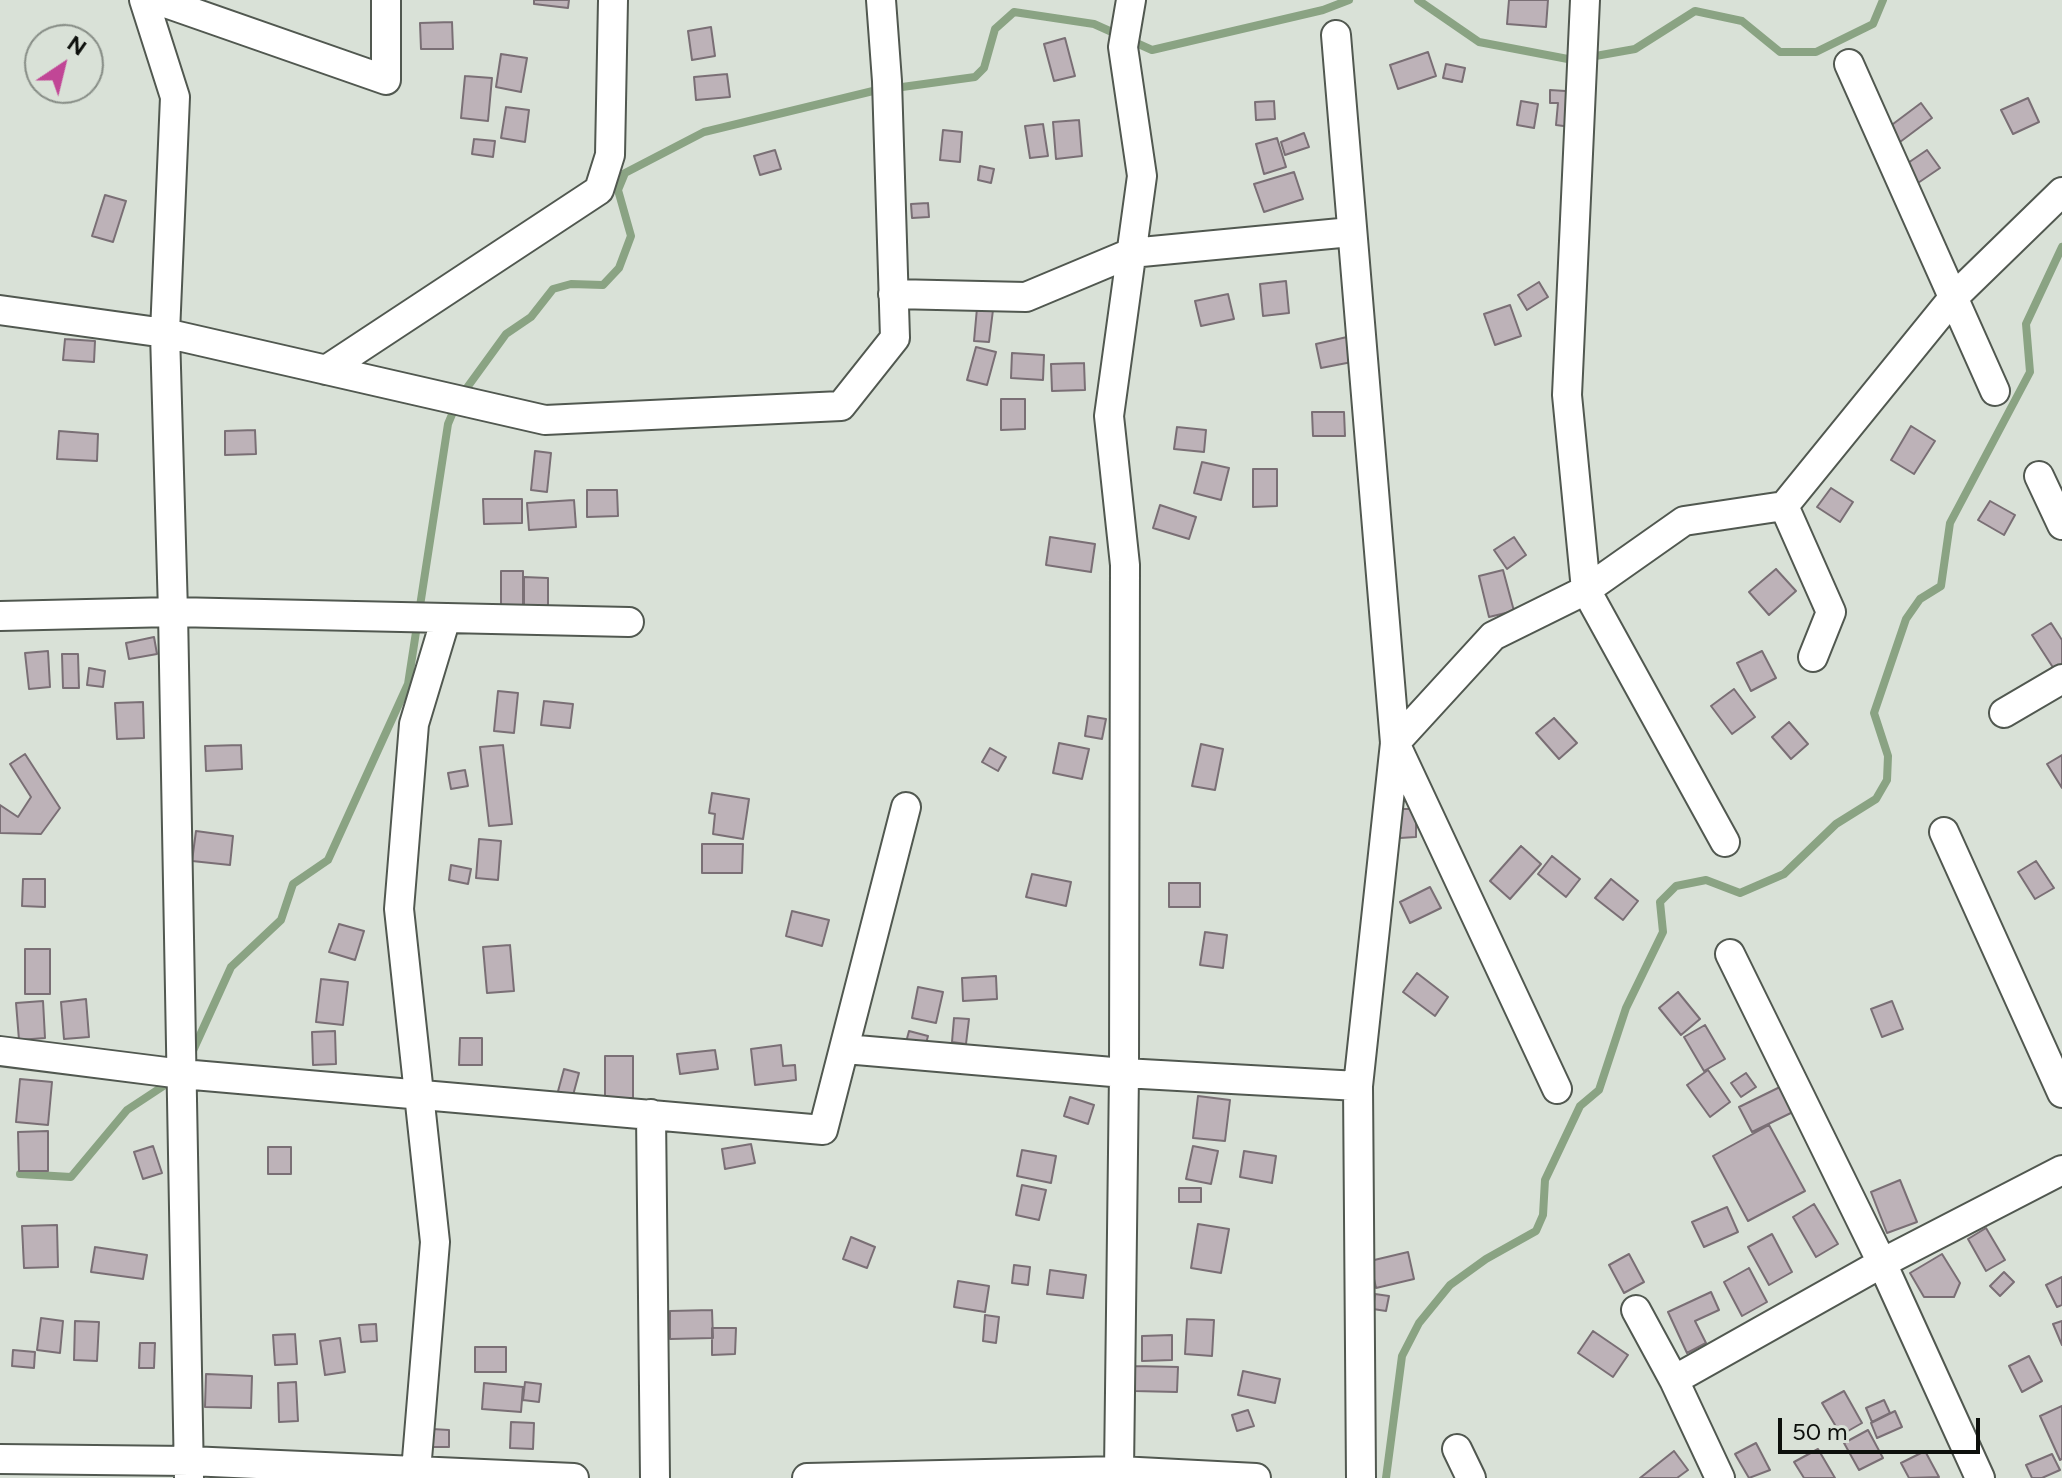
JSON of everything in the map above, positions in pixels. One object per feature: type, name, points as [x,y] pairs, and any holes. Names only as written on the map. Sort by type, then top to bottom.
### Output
[{"type":"street","points":[[144,0],[175,97],[165,333],[189,1470]]},
{"type":"street","points":[[157,0],[386,80],[386,0]]},
{"type":"street","points":[[326,370],[599,190],[610,155],[613,0]]},
{"type":"street","points":[[0,310],[165,333],[545,420],[841,406],[895,338],[881,0]]},
{"type":"street","points":[[1117,1475],[1124,1073],[1125,565],[1109,416],[1142,176],[1124,38],[1131,0]]},
{"type":"street","points":[[1585,0],[1585,59],[1567,395],[1586,590],[1725,842]]},
{"type":"street","points":[[1336,35],[1395,743],[1358,1086],[1361,1478]]},
{"type":"street","points":[[1849,64],[1995,391]]},
{"type":"street","points":[[1395,743],[1493,636],[1586,590],[1684,521],[1784,506],[1953,298],[2062,192]]},
{"type":"street","points":[[893,294],[1026,297],[1131,253],[1351,232]]},
{"type":"street","points":[[2039,476],[2062,525]]},
{"type":"street","points":[[1784,506],[1831,612],[1813,657]]},
{"type":"street","points":[[0,616],[173,612],[629,622]]},
{"type":"street","points":[[416,1471],[435,1242],[399,909],[414,724],[428,617]]},
{"type":"street","points":[[2004,713],[2062,679]]},
{"type":"street","points":[[1395,743],[1557,1089]]},
{"type":"street","points":[[0,1051],[182,1074],[420,1092],[823,1130],[906,807]]},
{"type":"street","points":[[1944,832],[2062,1093]]},
{"type":"street","points":[[1730,954],[1882,1263],[1980,1478]]},
{"type":"street","points":[[845,1049],[1124,1073],[1358,1086]]},
{"type":"street","points":[[651,1114],[655,1478]]},
{"type":"street","points":[[1674,1380],[1882,1263],[2062,1170]]},
{"type":"street","points":[[1636,1310],[1674,1380],[1720,1478]]},
{"type":"street","points":[[1457,1449],[1471,1478]]},
{"type":"street","points":[[0,1459],[189,1470],[416,1471],[574,1478]]},
{"type":"street","points":[[807,1478],[1117,1475],[1256,1478]]},
{"type":"building","points":[[534,0],[569,0],[568,8],[534,4]]},
{"type":"building","points":[[1509,0],[1548,0],[1546,27],[1507,24]]},
{"type":"building","points":[[452,22],[453,49],[421,49],[420,23]]},
{"type":"building","points":[[711,27],[715,56],[692,60],[688,31]]},
{"type":"building","points":[[1065,38],[1075,76],[1054,81],[1044,44]]},
{"type":"building","points":[[1428,52],[1436,76],[1398,89],[1390,65]]},
{"type":"building","points":[[501,54],[527,58],[521,92],[496,87]]},
{"type":"building","points":[[1446,64],[1465,68],[1462,82],[1443,78]]},
{"type":"building","points":[[727,74],[730,97],[696,100],[694,77]]},
{"type":"building","points":[[465,76],[492,78],[488,121],[461,118]]},
{"type":"building","points":[[1550,90],[1581,92],[1578,128],[1556,125],[1558,103],[1550,103]]},
{"type":"building","points":[[2028,98],[2039,122],[2013,134],[2001,110]]},
{"type":"building","points":[[1274,101],[1275,119],[1256,120],[1255,102]]},
{"type":"building","points":[[1521,101],[1538,104],[1534,128],[1517,125]]},
{"type":"building","points":[[1921,103],[1932,118],[1900,142],[1889,127]]},
{"type":"building","points":[[506,107],[529,110],[525,142],[501,138]]},
{"type":"building","points":[[1079,120],[1082,156],[1056,159],[1053,122]]},
{"type":"building","points":[[1043,124],[1048,156],[1030,158],[1025,126]]},
{"type":"building","points":[[943,130],[962,132],[960,162],[940,160]]},
{"type":"building","points":[[1304,133],[1309,147],[1285,155],[1281,142]]},
{"type":"building","points":[[1277,138],[1286,167],[1264,174],[1256,144]]},
{"type":"building","points":[[474,139],[495,141],[493,157],[472,154]]},
{"type":"building","points":[[775,150],[781,169],[760,175],[754,156]]},
{"type":"building","points":[[1927,150],[1940,168],[1915,185],[1902,167]]},
{"type":"building","points":[[980,166],[994,169],[991,183],[978,180]]},
{"type":"building","points":[[1294,172],[1303,199],[1264,212],[1254,184]]},
{"type":"building","points":[[105,195],[126,201],[113,242],[92,236]]},
{"type":"building","points":[[928,203],[929,217],[912,218],[911,204]]},
{"type":"building","points":[[1286,281],[1289,313],[1263,316],[1260,284]]},
{"type":"building","points":[[1539,282],[1548,297],[1527,310],[1518,295]]},
{"type":"building","points":[[1228,294],[1234,319],[1201,326],[1195,301]]},
{"type":"building","points":[[1510,305],[1521,336],[1495,345],[1484,314]]},
{"type":"building","points":[[977,308],[993,310],[989,342],[974,341]]},
{"type":"building","points":[[1347,337],[1352,362],[1321,368],[1316,344]]},
{"type":"building","points":[[65,339],[95,341],[94,362],[63,360]]},
{"type":"building","points":[[976,347],[996,352],[987,385],[967,380]]},
{"type":"building","points":[[1012,353],[1044,355],[1043,380],[1011,378]]},
{"type":"building","points":[[1084,363],[1085,390],[1052,391],[1051,364]]},
{"type":"building","points":[[1001,399],[1025,399],[1025,429],[1001,430]]},
{"type":"building","points":[[1312,412],[1344,412],[1345,436],[1313,436]]},
{"type":"building","points":[[1911,426],[1935,441],[1914,474],[1891,460]]},
{"type":"building","points":[[1177,427],[1206,430],[1204,452],[1174,449]]},
{"type":"building","points":[[255,430],[256,454],[225,455],[225,431]]},
{"type":"building","points":[[59,431],[98,434],[97,461],[57,459]]},
{"type":"building","points":[[535,451],[551,453],[547,492],[531,490]]},
{"type":"building","points":[[1202,462],[1229,468],[1221,500],[1194,493]]},
{"type":"building","points":[[1253,469],[1277,469],[1277,506],[1253,507]]},
{"type":"building","points":[[1831,488],[1853,502],[1840,522],[1817,507]]},
{"type":"building","points":[[587,490],[617,490],[618,516],[587,517]]},
{"type":"building","points":[[483,499],[522,499],[522,523],[484,524]]},
{"type":"building","points":[[574,500],[576,527],[529,530],[527,503]]},
{"type":"building","points":[[1990,501],[2015,515],[2004,535],[1978,520]]},
{"type":"building","points":[[1160,505],[1196,517],[1189,539],[1153,528]]},
{"type":"building","points":[[1050,537],[1095,544],[1091,572],[1046,565]]},
{"type":"building","points":[[1514,537],[1526,555],[1507,569],[1494,550]]},
{"type":"building","points":[[1776,569],[1796,591],[1769,615],[1749,592]]},
{"type":"building","points":[[1503,570],[1514,611],[1489,617],[1479,576]]},
{"type":"building","points":[[501,571],[523,571],[523,617],[501,617]]},
{"type":"building","points":[[524,577],[548,578],[548,617],[524,617]]},
{"type":"building","points":[[2051,623],[2062,640],[2062,664],[2054,669],[2032,635]]},
{"type":"building","points":[[154,637],[157,654],[129,659],[126,643]]},
{"type":"building","points":[[48,651],[50,687],[29,689],[25,653]]},
{"type":"building","points":[[1762,651],[1776,678],[1751,691],[1737,663]]},
{"type":"building","points":[[62,654],[78,654],[79,688],[63,688]]},
{"type":"building","points":[[89,668],[105,671],[103,687],[87,685]]},
{"type":"building","points":[[1734,689],[1755,717],[1732,734],[1711,706]]},
{"type":"building","points":[[498,691],[518,693],[514,733],[494,731]]},
{"type":"building","points":[[544,701],[573,704],[570,728],[541,725]]},
{"type":"building","points":[[143,702],[144,738],[117,739],[115,703]]},
{"type":"building","points":[[1088,716],[1106,719],[1102,739],[1085,736]]},
{"type":"building","points":[[1554,718],[1577,743],[1559,759],[1536,733]]},
{"type":"building","points":[[1789,722],[1808,744],[1791,759],[1772,737]]},
{"type":"building","points":[[1059,743],[1089,749],[1082,779],[1053,773]]},
{"type":"building","points":[[1201,744],[1223,749],[1215,790],[1192,786]]},
{"type":"building","points":[[241,745],[242,769],[206,771],[205,746]]},
{"type":"building","points":[[503,745],[512,824],[489,826],[480,747]]},
{"type":"building","points":[[990,748],[1006,757],[998,771],[982,762]]},
{"type":"building","points":[[25,754],[60,808],[41,834],[0,833],[0,805],[18,817],[31,797],[10,764]]},
{"type":"building","points":[[2062,755],[2062,788],[2047,764]]},
{"type":"building","points":[[465,770],[468,786],[451,789],[448,773]]},
{"type":"building","points":[[712,793],[749,799],[743,839],[713,834],[715,814],[709,813]]},
{"type":"building","points":[[1399,809],[1416,809],[1416,837],[1400,838]]},
{"type":"building","points":[[196,831],[233,836],[230,865],[192,861]]},
{"type":"building","points":[[479,839],[501,841],[498,880],[476,878]]},
{"type":"building","points":[[702,844],[743,844],[742,873],[702,873]]},
{"type":"building","points":[[1521,846],[1541,864],[1510,899],[1490,881]]},
{"type":"building","points":[[1552,856],[1580,879],[1566,897],[1538,874]]},
{"type":"building","points":[[2036,861],[2054,888],[2035,899],[2018,872]]},
{"type":"building","points":[[451,865],[471,869],[468,884],[449,880]]},
{"type":"building","points":[[1032,874],[1071,882],[1066,906],[1026,897]]},
{"type":"building","points":[[23,879],[45,879],[45,907],[22,906]]},
{"type":"building","points":[[1611,879],[1638,901],[1623,920],[1595,898]]},
{"type":"building","points":[[1169,883],[1200,883],[1200,907],[1169,907]]},
{"type":"building","points":[[1430,887],[1441,908],[1410,923],[1400,902]]},
{"type":"building","points":[[792,911],[829,920],[822,946],[786,936]]},
{"type":"building","points":[[339,924],[364,931],[355,960],[329,952]]},
{"type":"building","points":[[1205,932],[1227,935],[1223,968],[1200,965]]},
{"type":"building","points":[[510,945],[514,991],[487,993],[483,947]]},
{"type":"building","points":[[25,949],[50,949],[50,994],[25,994]]},
{"type":"building","points":[[1417,973],[1448,997],[1435,1016],[1403,992]]},
{"type":"building","points":[[996,976],[997,999],[963,1001],[962,978]]},
{"type":"building","points":[[321,979],[348,982],[343,1025],[316,1022]]},
{"type":"building","points":[[918,987],[943,992],[936,1023],[912,1018]]},
{"type":"building","points":[[1678,992],[1700,1019],[1681,1035],[1659,1008]]},
{"type":"building","points":[[86,999],[89,1037],[64,1039],[61,1002]]},
{"type":"building","points":[[43,1001],[45,1038],[19,1040],[16,1003]]},
{"type":"building","points":[[1892,1001],[1903,1029],[1882,1037],[1871,1009]]},
{"type":"building","points":[[954,1018],[969,1019],[966,1044],[952,1042]]},
{"type":"building","points":[[1705,1025],[1725,1059],[1704,1071],[1684,1037]]},
{"type":"building","points":[[335,1031],[336,1064],[313,1065],[312,1032]]},
{"type":"building","points":[[909,1031],[928,1036],[924,1051],[905,1046]]},
{"type":"building","points":[[460,1038],[482,1038],[482,1065],[459,1065]]},
{"type":"building","points":[[781,1045],[783,1066],[795,1065],[796,1080],[755,1085],[751,1049]]},
{"type":"building","points":[[715,1050],[718,1069],[680,1074],[677,1054]]},
{"type":"building","points":[[605,1056],[633,1056],[633,1098],[605,1098]]},
{"type":"building","points":[[564,1069],[579,1073],[572,1099],[557,1095]]},
{"type":"building","points":[[1708,1070],[1730,1102],[1710,1117],[1687,1085]]},
{"type":"building","points":[[1746,1073],[1756,1087],[1741,1097],[1731,1083]]},
{"type":"building","points":[[20,1079],[52,1082],[48,1125],[16,1122]]},
{"type":"building","points":[[1784,1085],[1797,1110],[1752,1132],[1739,1107]]},
{"type":"building","points":[[1198,1096],[1230,1100],[1225,1141],[1193,1138]]},
{"type":"building","points":[[1070,1097],[1094,1105],[1088,1124],[1064,1116]]},
{"type":"building","points":[[1769,1125],[1805,1191],[1748,1221],[1713,1156]]},
{"type":"building","points":[[48,1131],[48,1171],[19,1171],[18,1132]]},
{"type":"building","points":[[751,1144],[755,1163],[725,1169],[722,1149]]},
{"type":"building","points":[[153,1146],[162,1173],[143,1179],[134,1152]]},
{"type":"building","points":[[1193,1146],[1218,1151],[1211,1184],[1186,1179]]},
{"type":"building","points":[[268,1147],[291,1147],[291,1174],[268,1174]]},
{"type":"building","points":[[1022,1150],[1056,1156],[1051,1183],[1017,1176]]},
{"type":"building","points":[[1244,1151],[1276,1156],[1272,1183],[1240,1177]]},
{"type":"building","points":[[1900,1180],[1917,1222],[1887,1233],[1871,1192]]},
{"type":"building","points":[[1022,1185],[1046,1190],[1039,1220],[1016,1215]]},
{"type":"building","points":[[1179,1188],[1201,1188],[1201,1202],[1179,1202]]},
{"type":"building","points":[[1814,1204],[1838,1244],[1816,1257],[1793,1217]]},
{"type":"building","points":[[1727,1207],[1738,1232],[1704,1247],[1692,1222]]},
{"type":"building","points":[[1198,1224],[1229,1229],[1221,1273],[1191,1268]]},
{"type":"building","points":[[57,1225],[58,1267],[24,1268],[22,1226]]},
{"type":"building","points":[[1986,1228],[2005,1260],[1986,1271],[1968,1239]]},
{"type":"building","points":[[1772,1234],[1792,1272],[1769,1285],[1748,1247]]},
{"type":"building","points":[[851,1237],[875,1247],[867,1268],[843,1259]]},
{"type":"building","points":[[95,1247],[147,1255],[143,1279],[91,1272]]},
{"type":"building","points":[[1408,1252],[1414,1279],[1376,1288],[1370,1261]]},
{"type":"building","points":[[1629,1254],[1644,1282],[1624,1293],[1609,1265]]},
{"type":"building","points":[[1942,1254],[1960,1283],[1954,1297],[1924,1297],[1910,1273]]},
{"type":"building","points":[[1014,1265],[1030,1267],[1028,1285],[1012,1283]]},
{"type":"building","points":[[1749,1268],[1767,1302],[1742,1316],[1724,1282]]},
{"type":"building","points":[[1050,1270],[1086,1275],[1083,1298],[1047,1294]]},
{"type":"building","points":[[2004,1272],[2014,1282],[2000,1296],[1990,1286]]},
{"type":"building","points":[[2062,1277],[2062,1305],[2057,1307],[2046,1285]]},
{"type":"building","points":[[958,1281],[989,1286],[985,1312],[954,1307]]},
{"type":"building","points":[[1711,1292],[1719,1310],[1695,1321],[1706,1343],[1687,1353],[1668,1312]]},
{"type":"building","points":[[1375,1294],[1389,1296],[1386,1311],[1373,1309]]},
{"type":"building","points":[[712,1310],[713,1338],[670,1339],[670,1311]]},
{"type":"building","points":[[985,1315],[999,1317],[996,1343],[983,1341]]},
{"type":"building","points":[[41,1318],[63,1321],[60,1353],[37,1350]]},
{"type":"building","points":[[1187,1319],[1214,1320],[1212,1356],[1185,1354]]},
{"type":"building","points":[[75,1321],[99,1322],[97,1361],[74,1360]]},
{"type":"building","points":[[2062,1321],[2062,1345],[2053,1324]]},
{"type":"building","points":[[376,1324],[377,1341],[361,1342],[359,1325]]},
{"type":"building","points":[[712,1328],[736,1328],[735,1354],[712,1355]]},
{"type":"building","points":[[1593,1331],[1628,1355],[1613,1377],[1578,1353]]},
{"type":"building","points":[[295,1334],[297,1364],[275,1365],[273,1335]]},
{"type":"building","points":[[1172,1335],[1172,1360],[1142,1361],[1142,1336]]},
{"type":"building","points":[[340,1338],[345,1372],[325,1375],[320,1341]]},
{"type":"building","points":[[140,1343],[155,1343],[154,1368],[139,1368]]},
{"type":"building","points":[[475,1347],[506,1347],[506,1372],[475,1372]]},
{"type":"building","points":[[13,1350],[35,1352],[34,1368],[12,1366]]},
{"type":"building","points":[[2029,1356],[2042,1381],[2022,1392],[2009,1366]]},
{"type":"building","points":[[1135,1366],[1178,1367],[1177,1392],[1134,1391]]},
{"type":"building","points":[[1243,1371],[1280,1379],[1275,1403],[1238,1395]]},
{"type":"building","points":[[206,1374],[252,1376],[251,1408],[205,1407]]},
{"type":"building","points":[[296,1382],[298,1421],[279,1422],[278,1383]]},
{"type":"building","points":[[525,1382],[541,1384],[539,1402],[523,1400]]},
{"type":"building","points":[[484,1383],[523,1387],[521,1412],[482,1409]]},
{"type":"building","points":[[1844,1391],[1862,1423],[1841,1435],[1822,1403]]},
{"type":"building","points":[[1884,1400],[1890,1413],[1872,1422],[1866,1408]]},
{"type":"building","points":[[2062,1406],[2062,1459],[2060,1460],[2040,1416]]},
{"type":"building","points":[[1248,1410],[1254,1426],[1237,1431],[1232,1415]]},
{"type":"building","points":[[1895,1411],[1902,1427],[1877,1438],[1871,1423]]},
{"type":"building","points":[[511,1422],[534,1423],[533,1449],[510,1448]]},
{"type":"building","points":[[432,1429],[449,1430],[449,1447],[432,1447]]},
{"type":"building","points":[[1868,1430],[1883,1458],[1859,1470],[1844,1443]]},
{"type":"building","points":[[1756,1443],[1770,1470],[1749,1478],[1735,1454]]},
{"type":"building","points":[[1818,1449],[1835,1478],[1804,1478],[1794,1462]]},
{"type":"building","points":[[1674,1451],[1688,1470],[1677,1478],[1640,1478]]},
{"type":"building","points":[[1925,1451],[1939,1477],[1909,1478],[1901,1463]]},
{"type":"building","points":[[2052,1454],[2060,1470],[2042,1478],[2032,1478],[2026,1465]]},
{"type":"waterway","points":[[191,1055],[231,967],[281,920],[293,884],[328,860],[408,684],[448,424],[458,400],[506,334],[531,317],[553,289],[571,284],[603,285],[619,268],[631,236],[618,190],[625,173],[704,132],[873,91],[975,77],[984,68],[995,29],[1014,12],[1094,24],[1152,50],[1323,10],[1349,0]]},
{"type":"waterway","points":[[1418,0],[1479,42],[1573,60],[1635,49],[1695,11],[1742,21],[1780,52],[1816,52],[1873,24],[1883,0]]},
{"type":"waterway","points":[[1386,1478],[1402,1356],[1419,1323],[1450,1285],[1486,1259],[1536,1231],[1543,1215],[1545,1180],[1580,1106],[1599,1090],[1626,1008],[1663,932],[1660,902],[1676,886],[1706,880],[1740,893],[1784,874],[1836,824],[1876,799],[1887,780],[1888,756],[1874,713],[1906,619],[1920,599],[1941,586],[1950,523],[2030,372],[2026,324],[2062,247]]},
{"type":"waterway","points":[[20,1174],[71,1177],[127,1110],[171,1081]]}]
